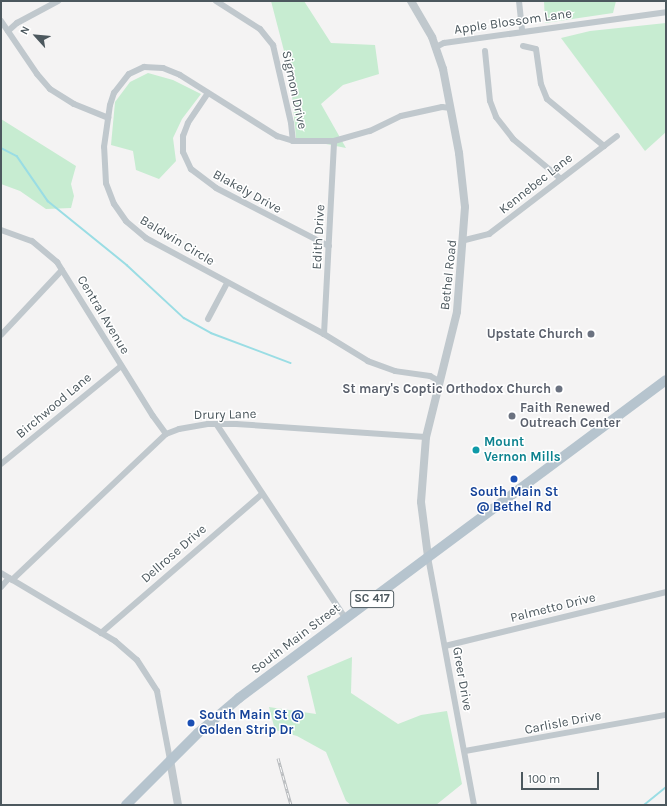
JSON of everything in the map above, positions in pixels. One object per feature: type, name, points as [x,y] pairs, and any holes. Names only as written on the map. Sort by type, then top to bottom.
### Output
[{"type":"main road","name":"South Main Street","points":[[126,805],[170,760],[239,698],[666,380]]},
{"type":"street","points":[[8,31],[23,20],[58,1]]},
{"type":"street","name":"Sigmon Drive","points":[[216,1],[260,29],[273,45],[292,123],[293,141]]},
{"type":"street","name":"Bethel Road","points":[[411,1],[436,47],[451,108],[464,184],[465,240],[457,312],[426,437],[421,502],[428,557]]},
{"type":"street","points":[[519,1],[522,31]]},
{"type":"street","name":"Apple Blossom Lane","points":[[436,47],[444,42],[666,12]]},
{"type":"street","points":[[1,21],[50,89],[74,104],[108,118]]},
{"type":"street","points":[[523,46],[536,50],[541,84],[547,99],[604,146]]},
{"type":"street","points":[[485,51],[490,101],[496,117],[514,139],[561,179]]},
{"type":"street","name":"Baldwin Circle","points":[[439,381],[430,376],[395,371],[368,361],[324,334],[227,284],[146,238],[120,214],[109,193],[104,174],[104,147],[111,101],[118,85],[132,72],[144,67],[170,70],[277,136],[293,141],[334,141],[370,131],[401,116],[442,107],[451,108]]},
{"type":"street","name":"Blakely Drive","points":[[208,93],[188,123],[183,136],[183,152],[191,169],[216,188],[329,246]]},
{"type":"street","name":"Kennebec Lane","points":[[465,240],[489,234],[617,136]]},
{"type":"street","name":"Edith Drive","points":[[324,334],[334,141]]},
{"type":"street","name":"Central Avenue","points":[[1,230],[38,245],[62,270],[121,366],[166,434]]},
{"type":"street","points":[[1,335],[62,270]]},
{"type":"street","points":[[208,319],[227,284]]},
{"type":"street","name":"Birchwood Lane","points":[[1,464],[121,366]]},
{"type":"street","name":"Drury Lane","points":[[1,587],[166,434],[196,425],[217,425],[282,426],[426,437]]},
{"type":"street","points":[[217,425],[345,618]]},
{"type":"street","name":"Dellrose Drive","points":[[101,633],[262,494]]},
{"type":"street","name":"Greer Drive","points":[[428,557],[474,805]]},
{"type":"street","points":[[1,573],[101,633],[131,654],[152,680],[160,702],[178,805]]},
{"type":"street","name":"Palmetto Drive","points":[[445,646],[666,592]]},
{"type":"street","name":"Carlisle Drive","points":[[465,751],[666,716]]},
{"type":"green space","points":[[271,1],[304,1],[331,43],[375,45],[379,74],[343,85],[321,104],[346,148],[296,138],[290,74]]},
{"type":"green space","points":[[544,1],[616,1],[613,13],[545,23]]},
{"type":"green space","points":[[666,23],[666,132],[645,151],[561,38],[590,31]]},
{"type":"green space","points":[[148,73],[173,80],[201,94],[182,119],[173,138],[176,161],[159,179],[136,170],[133,151],[111,145],[115,102],[130,82]]},
{"type":"green space","points":[[1,119],[76,166],[71,184],[74,196],[71,208],[46,209],[20,191],[1,184]]},
{"type":"green space","points":[[352,657],[351,693],[398,724],[421,715],[447,711],[462,784],[436,805],[351,805],[346,801],[326,752],[297,736],[275,730],[269,707],[316,714],[307,676]]},
{"type":"waterway","points":[[1,148],[17,156],[48,201],[127,265],[184,318],[211,333],[291,363]]},
{"type":"waterway","points":[[644,805],[666,787]]},
{"type":"railway","points":[[278,758],[291,805]]},
{"type":"place","name":"Upstate Church","points":[[591,334]]},
{"type":"place","name":"St mary's Coptic Orthodox Church","points":[[559,389]]},
{"type":"place","name":"Faith Renewed Outreach Center","points":[[512,416]]},
{"type":"place","name":"Mount Vernon Mills","points":[[476,450]]},
{"type":"place","name":"South Main St @ Bethel Rd","points":[[514,479]]},
{"type":"place","name":"South Main St @ Golden Strip Dr","points":[[191,723]]}]
